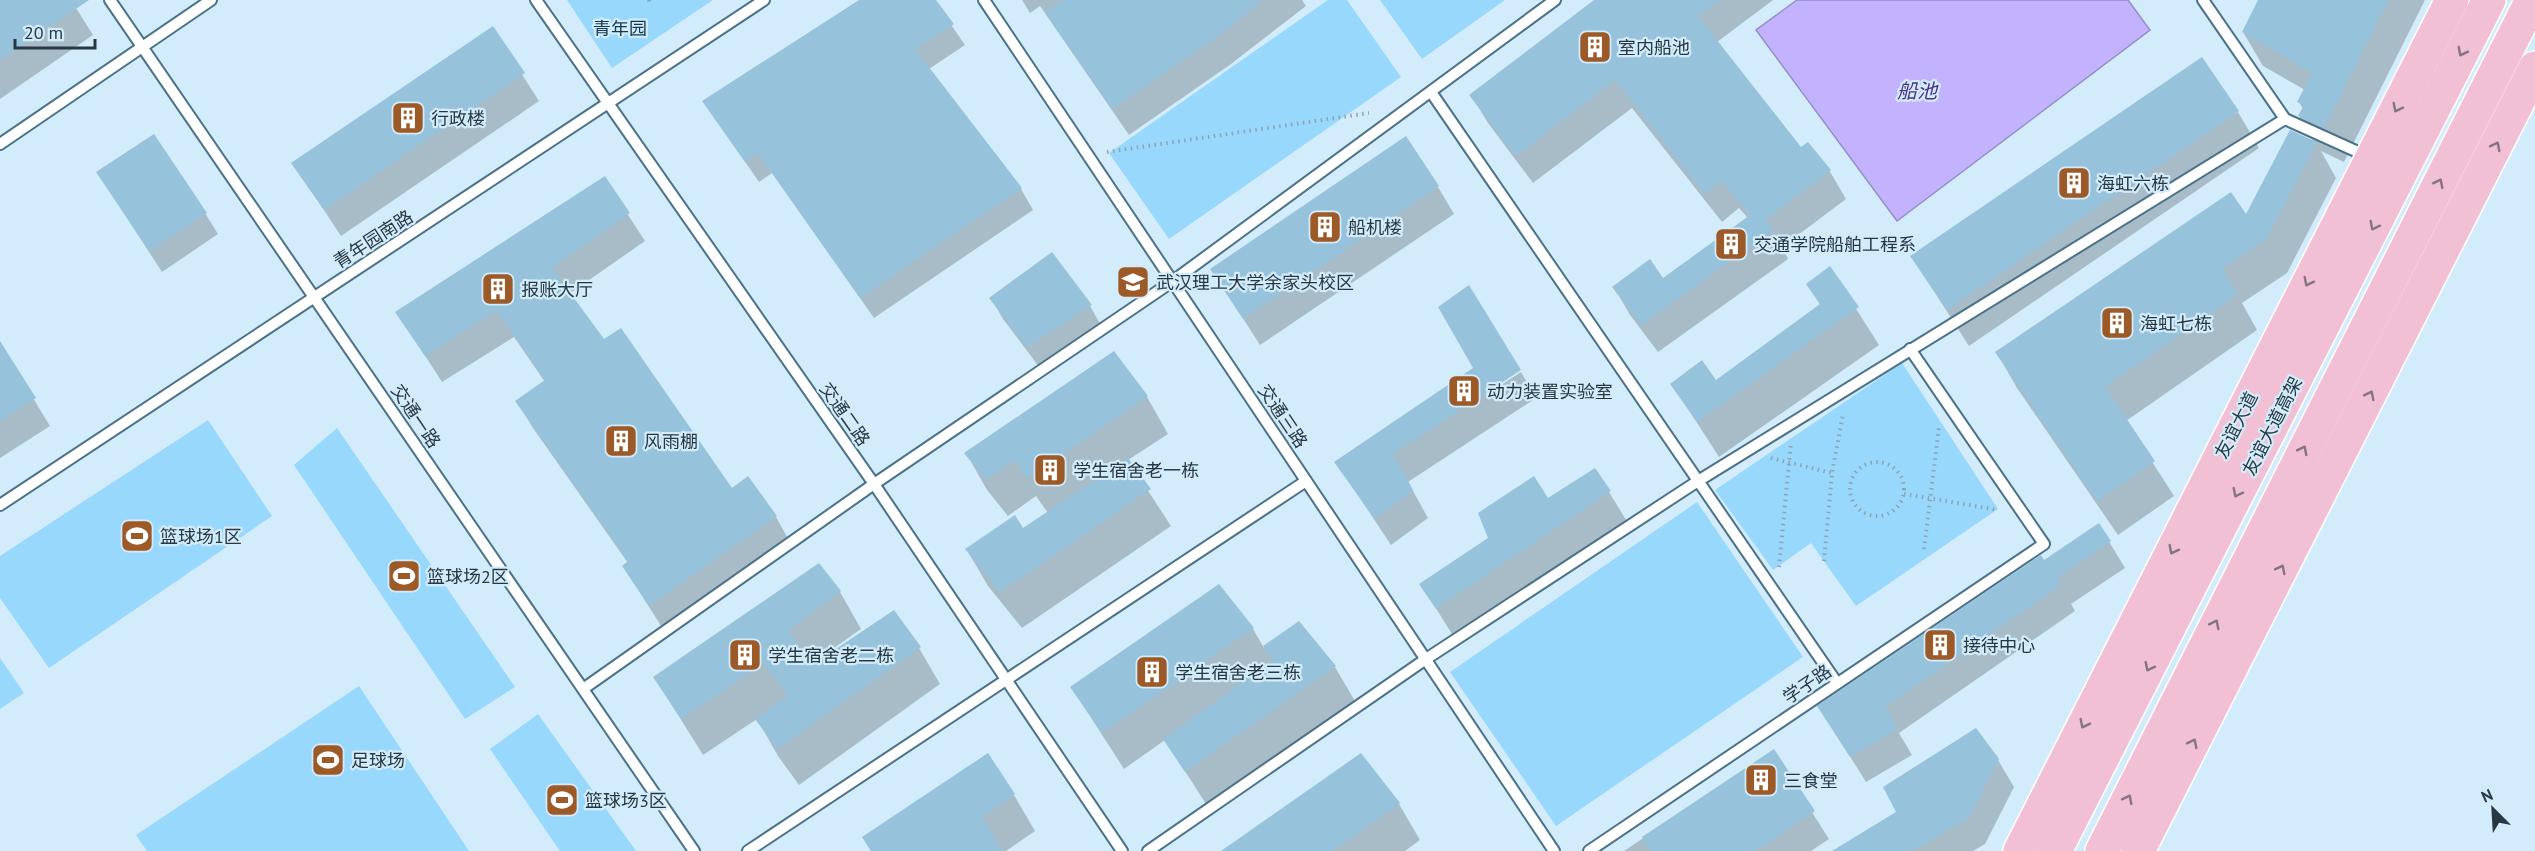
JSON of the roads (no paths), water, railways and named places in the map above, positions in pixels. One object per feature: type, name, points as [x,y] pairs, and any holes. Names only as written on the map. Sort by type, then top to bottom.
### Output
[{"type":"main road","name":"友谊大道","points":[[2020,851],[2452,0]]},
{"type":"main road","name":"友谊大道高架","points":[[2055,851],[2488,0]]},
{"type":"main road","points":[[2102,851],[2532,0]]},
{"type":"main road","points":[[2139,851],[2535,68]]},
{"type":"lane","name":"交通一路","points":[[110,0],[694,851]]},
{"type":"lane","points":[[0,144],[211,0]]},
{"type":"lane","name":"交通二路","points":[[536,0],[874,484],[1122,851]]},
{"type":"lane","name":"青年园南路","points":[[0,505],[764,0]]},
{"type":"lane","name":"交通三路","points":[[984,0],[1554,851]]},
{"type":"lane","points":[[583,689],[874,484],[1173,281],[1555,0]]},
{"type":"lane","points":[[2203,0],[2284,119],[2372,158]]},
{"type":"lane","points":[[1431,92],[1837,683]]},
{"type":"lane","points":[[1148,851],[1426,659],[1698,481],[1848,386],[2284,119]]},
{"type":"lane","name":"学子路","points":[[1589,851],[2043,544],[1910,349]]},
{"type":"lane","points":[[748,851],[1306,481]]},
{"type":"water","name":"船池","points":[[1797,0],[2128,0],[2150,30],[1897,221],[1756,30]]},
{"type":"place","name":"室内船池","points":[[1595,47]]},
{"type":"place","name":"行政楼","points":[[408,118]]},
{"type":"place","name":"海虹六栋","points":[[2074,183]]},
{"type":"place","name":"船机楼","points":[[1325,227]]},
{"type":"place","name":"交通学院船舶工程系","points":[[1731,244]]},
{"type":"place","name":"武汉理工大学余家头校区","points":[[1133,282]]},
{"type":"place","name":"报账大厅","points":[[498,289]]},
{"type":"place","name":"海虹七栋","points":[[2117,323]]},
{"type":"place","name":"动力装置实验室","points":[[1464,391]]},
{"type":"place","name":"风雨棚","points":[[621,441]]},
{"type":"place","name":"学生宿舍老一栋","points":[[1050,470]]},
{"type":"place","name":"篮球场1区","points":[[137,536]]},
{"type":"place","name":"篮球场2区","points":[[404,576]]},
{"type":"place","name":"接待中心","points":[[1940,645]]},
{"type":"place","name":"学生宿舍老二栋","points":[[745,655]]},
{"type":"place","name":"学生宿舍老三栋","points":[[1152,672]]},
{"type":"place","name":"足球场","points":[[328,760]]},
{"type":"place","name":"三食堂","points":[[1761,780]]},
{"type":"place","name":"篮球场3区","points":[[562,800]]},
{"type":"park label","name":"青年园","points":[[620,28]]}]
